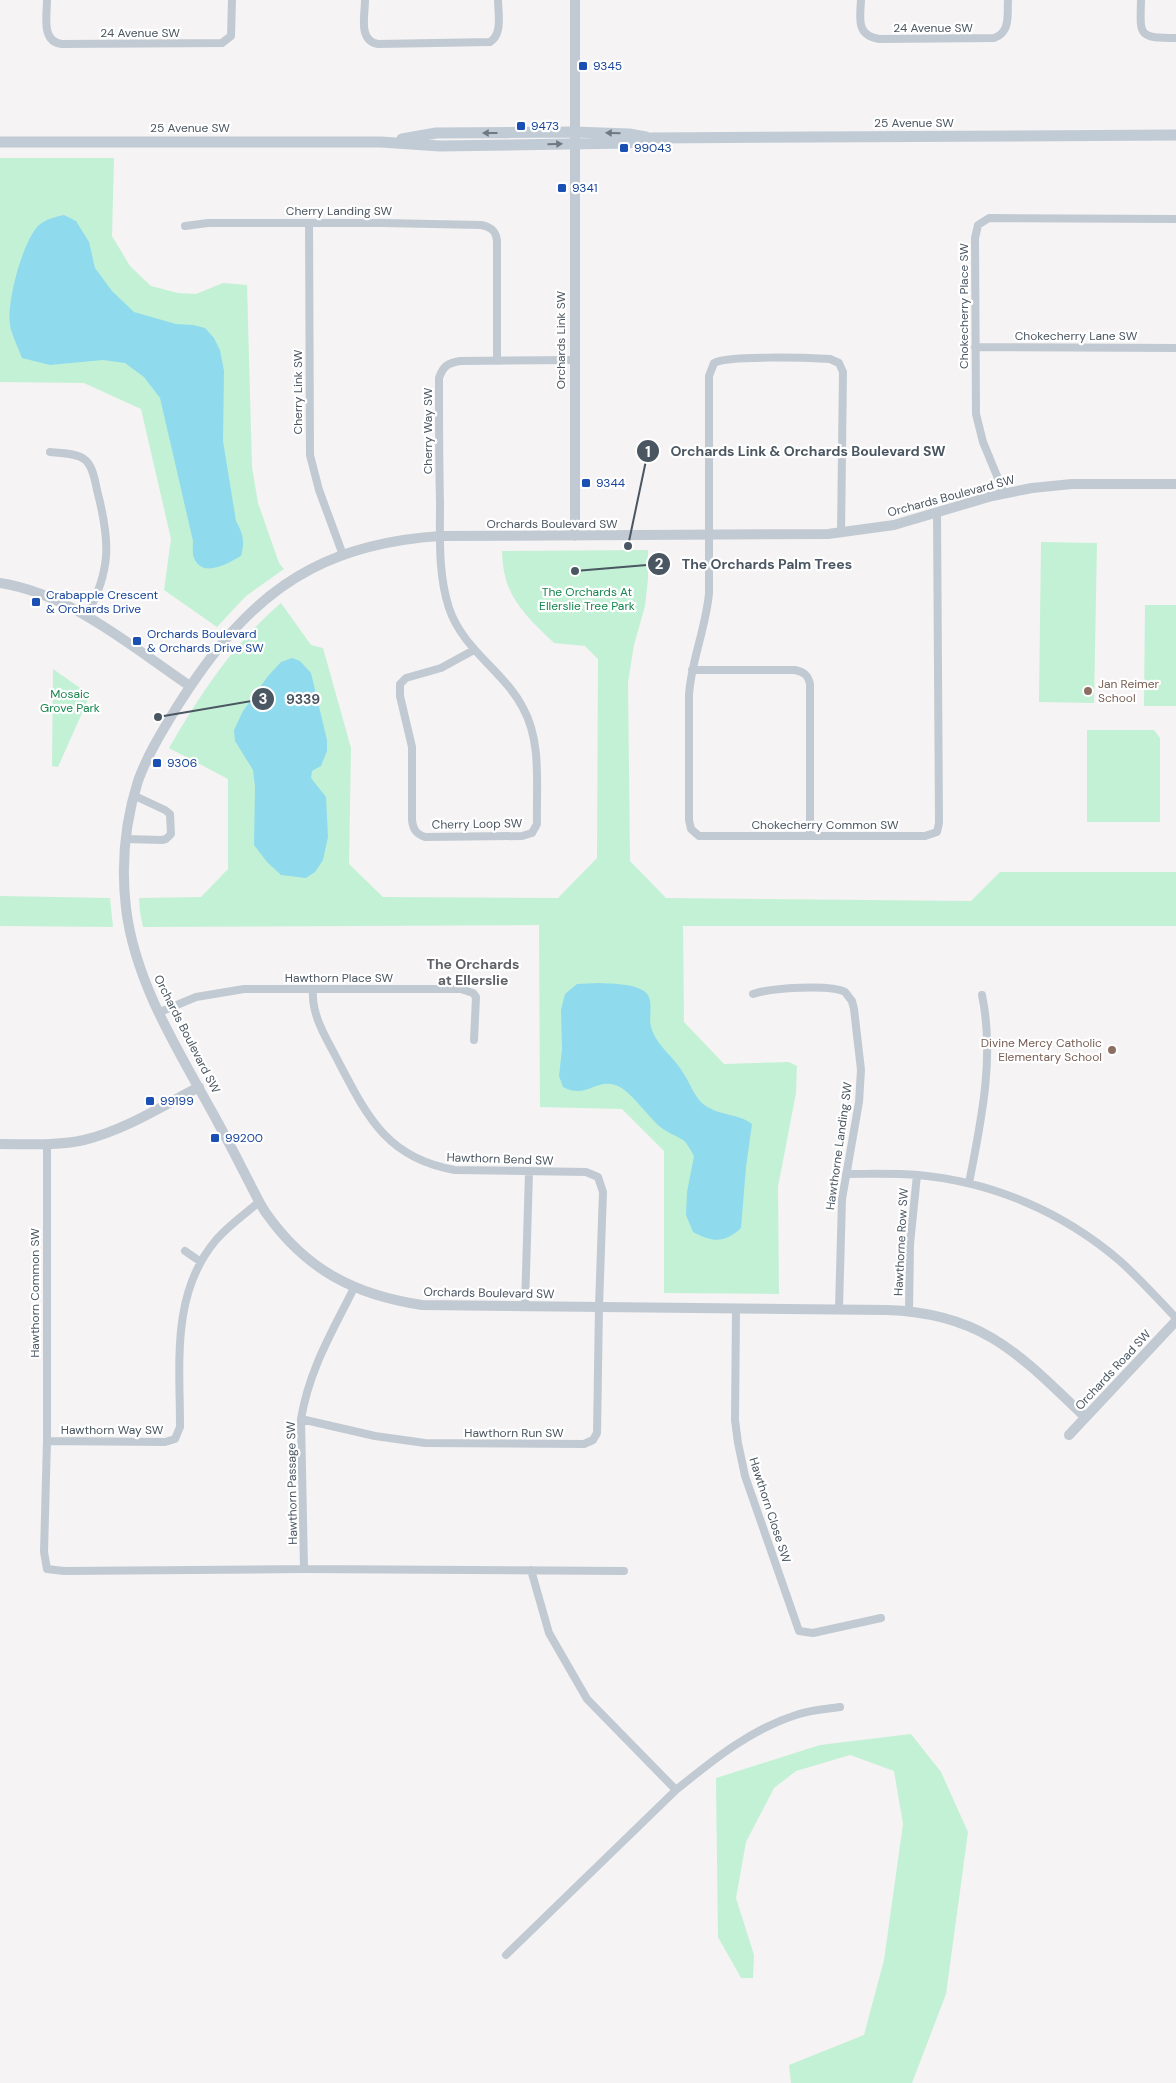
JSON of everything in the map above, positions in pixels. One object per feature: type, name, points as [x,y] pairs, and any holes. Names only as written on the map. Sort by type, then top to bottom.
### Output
[{"type":"main road","name":"25 Avenue SW","points":[[0,142],[381,142],[436,134],[574,138],[629,134],[651,138],[1176,135]]},
{"type":"street","name":"24 Avenue SW","points":[[47,0],[46,31],[51,40],[62,44],[217,44],[229,39],[232,29],[232,0]]},
{"type":"street","points":[[365,0],[365,33],[367,40],[378,44],[485,43],[495,39],[498,29],[498,0]]},
{"type":"street","name":"Orchards Link SW","points":[[575,0],[575,536]]},
{"type":"street","name":"24 Avenue SW","points":[[861,0],[860,22],[864,32],[870,37],[880,39],[990,39],[1003,33],[1007,25],[1008,0]]},
{"type":"street","points":[[1141,0],[1141,28],[1144,34],[1151,37],[1176,38]]},
{"type":"street","name":"Chokecherry Place SW","points":[[1004,493],[977,423],[975,400],[976,228],[980,222],[990,218],[1176,219]]},
{"type":"street","name":"Cherry Landing SW","points":[[184,226],[208,222],[309,222],[481,225],[493,230],[497,243],[497,361]]},
{"type":"street","name":"Cherry Link SW","points":[[309,222],[310,455],[315,478],[343,555]]},
{"type":"street","name":"Chokecherry Lane SW","points":[[975,347],[1176,348]]},
{"type":"street","name":"Chokecherry Common SW","points":[[841,533],[841,406],[843,372],[841,366],[835,360],[825,358],[724,359],[714,363],[709,376],[710,536],[708,604],[692,670],[689,695],[689,820],[691,829],[699,836],[925,836],[934,834],[939,828],[937,513]]},
{"type":"street","name":"Cherry Way SW","points":[[440,536],[439,378],[442,370],[446,365],[453,362],[574,360]]},
{"type":"street","points":[[50,452],[78,456],[87,461],[93,473],[103,513],[107,544],[104,573],[99,592],[86,616]]},
{"type":"street","name":"Orchards Boulevard SW","points":[[1085,1417],[1040,1373],[999,1341],[962,1322],[927,1312],[910,1310],[598,1306],[422,1306],[384,1298],[354,1288],[321,1270],[303,1256],[280,1231],[259,1202],[146,984],[129,930],[123,880],[126,840],[135,796],[148,756],[190,686],[227,636],[257,606],[298,576],[343,555],[386,542],[440,536],[710,536],[841,533],[894,525],[1004,493],[1032,488],[1072,484],[1176,484]]},
{"type":"street","name":"Cherry Loop SW","points":[[440,536],[442,576],[448,607],[464,637],[474,650],[530,712],[536,761],[536,824],[532,833],[522,836],[419,835],[413,827],[412,820],[412,747],[400,696],[400,684],[406,678],[441,668],[474,650]]},
{"type":"street","points":[[0,583],[44,595],[86,616],[190,686]]},
{"type":"street","points":[[692,670],[795,670],[807,676],[810,684],[810,836]]},
{"type":"street","points":[[126,840],[162,840],[169,837],[171,830],[171,817],[168,812],[135,796]]},
{"type":"street","name":"Hawthorne Landing SW","points":[[753,994],[773,989],[833,988],[840,989],[849,996],[858,1034],[861,1070],[859,1102],[846,1174],[840,1227],[839,1309]]},
{"type":"street","name":"Hawthorn Place SW","points":[[160,1012],[196,996],[244,989],[468,991],[473,993],[477,1001],[474,1040]]},
{"type":"street","name":"Hawthorn Bend SW","points":[[313,989],[314,1006],[321,1028],[364,1111],[380,1131],[395,1145],[424,1163],[437,1167],[471,1172],[586,1172],[598,1177],[601,1181],[603,1192],[598,1306]]},
{"type":"street","points":[[969,1183],[979,1134],[986,1066],[986,1015],[982,996]]},
{"type":"street","points":[[0,1144],[47,1144],[82,1140],[102,1135],[199,1086]]},
{"type":"street","name":"Hawthorn Common SW","points":[[47,1144],[47,1441],[44,1552],[47,1569],[73,1571],[304,1569]]},
{"type":"street","points":[[525,1306],[529,1172]]},
{"type":"street","points":[[846,1174],[917,1175],[969,1183],[1024,1201],[1072,1225],[1119,1261],[1176,1320]]},
{"type":"street","name":"Hawthorne Row SW","points":[[910,1310],[910,1244],[917,1175]]},
{"type":"street","name":"Hawthorn Way SW","points":[[47,1441],[165,1442],[175,1439],[180,1427],[180,1323],[188,1293],[201,1262],[224,1232],[259,1202]]},
{"type":"street","points":[[185,1251],[201,1262]]},
{"type":"street","name":"Hawthorn Passage SW","points":[[304,1569],[302,1419],[308,1387],[316,1363],[354,1288]]},
{"type":"street","name":"Hawthorn Run SW","points":[[302,1419],[375,1436],[425,1443],[584,1444],[590,1442],[598,1433],[598,1306]]},
{"type":"street","name":"Hawthorn Close SW","points":[[736,1308],[735,1420],[738,1443],[745,1476],[799,1631],[813,1633],[881,1618]]},
{"type":"street","name":"Orchards Road SW","points":[[1069,1435],[1176,1320]]},
{"type":"street","points":[[304,1569],[624,1571]]},
{"type":"street","points":[[531,1570],[549,1633],[587,1699],[676,1790]]},
{"type":"street","points":[[506,1955],[676,1790],[720,1754],[754,1733],[800,1714],[840,1707]]},
{"type":"green space","points":[[0,158],[114,158],[112,236],[130,266],[151,286],[178,293],[196,294],[223,283],[247,285],[252,467],[258,503],[279,563],[284,569],[246,596],[217,627],[164,590],[171,539],[141,409],[84,383],[0,382]]},
{"type":"green space","points":[[1041,542],[1097,543],[1094,703],[1039,702]]},
{"type":"green space","name":"The Orchards At Ellerslie Tree Park","points":[[648,550],[648,579],[645,606],[634,645],[628,682],[630,861],[666,898],[971,901],[1000,872],[1176,872],[1176,926],[683,926],[684,1022],[724,1064],[789,1062],[797,1066],[796,1093],[778,1187],[779,1294],[664,1293],[664,1151],[622,1109],[540,1107],[539,925],[143,927],[140,912],[139,898],[201,897],[228,869],[228,779],[169,748],[219,670],[248,635],[281,603],[311,645],[323,648],[351,748],[349,864],[383,897],[558,898],[597,858],[598,659],[585,646],[554,643],[524,613],[506,580],[502,551]]},
{"type":"green space","points":[[1145,605],[1176,605],[1176,706],[1144,706]]},
{"type":"green space","name":"Mosaic Grove Park","points":[[53,669],[90,695],[58,767],[52,766]]},
{"type":"green space","points":[[1087,730],[1154,730],[1160,738],[1160,822],[1087,822]]},
{"type":"green space","points":[[0,896],[110,898],[113,927],[0,926]]},
{"type":"green space","points":[[911,1734],[941,1772],[968,1832],[946,1994],[912,2083],[791,2083],[789,2065],[864,2035],[884,1960],[903,1824],[894,1771],[850,1755],[796,1771],[774,1788],[746,1842],[736,1898],[754,1955],[753,1978],[741,1978],[718,1937],[716,1778],[820,1745]]},
{"type":"water","points":[[64,215],[76,221],[89,242],[95,268],[112,291],[134,312],[176,324],[205,328],[214,338],[220,350],[224,371],[223,441],[236,521],[242,534],[243,542],[241,556],[223,565],[203,568],[194,558],[193,541],[160,398],[144,377],[125,363],[103,360],[50,365],[22,358],[10,325],[9,315],[17,272],[27,244],[39,225],[54,217]]},
{"type":"water","points":[[292,658],[300,661],[311,673],[327,740],[327,751],[321,766],[312,771],[311,778],[326,797],[328,837],[323,860],[315,872],[306,878],[281,875],[267,862],[254,845],[255,787],[253,770],[235,741],[234,730],[243,711],[268,676],[281,662]]},
{"type":"water","points":[[577,984],[628,985],[644,991],[649,998],[650,1023],[653,1033],[685,1075],[700,1101],[715,1111],[741,1118],[752,1124],[741,1228],[729,1237],[718,1240],[706,1238],[693,1232],[686,1215],[687,1192],[694,1156],[684,1141],[659,1126],[633,1098],[618,1086],[603,1084],[579,1091],[563,1087],[559,1076],[562,1049],[561,1010],[565,994]]},
{"type":"place","name":"9345","points":[[583,66]]},
{"type":"place","name":"9473","points":[[521,126]]},
{"type":"place","name":"99043","points":[[624,148]]},
{"type":"place","name":"9341","points":[[562,188]]},
{"type":"place","name":"9344","points":[[586,483]]},
{"type":"place","name":"Orchards Link & Orchards Boulevard SW","points":[[628,546]]},
{"type":"place","name":"The Orchards Palm Trees","points":[[575,571]]},
{"type":"place","name":"Crabapple Crescent & Orchards Drive","points":[[36,602]]},
{"type":"place","name":"Orchards Boulevard & Orchards Drive SW","points":[[137,641]]},
{"type":"place","name":"Jan Reimer School","points":[[1088,691]]},
{"type":"place","name":"9339","points":[[158,717]]},
{"type":"place","name":"9306","points":[[157,763]]},
{"type":"place","name":"Divine Mercy Catholic Elementary School","points":[[1112,1050]]},
{"type":"place","name":"99199","points":[[150,1101]]},
{"type":"place","name":"99200","points":[[215,1138]]},
{"type":"district","name":"The Orchards at Ellerslie","points":[[473,972]]}]
